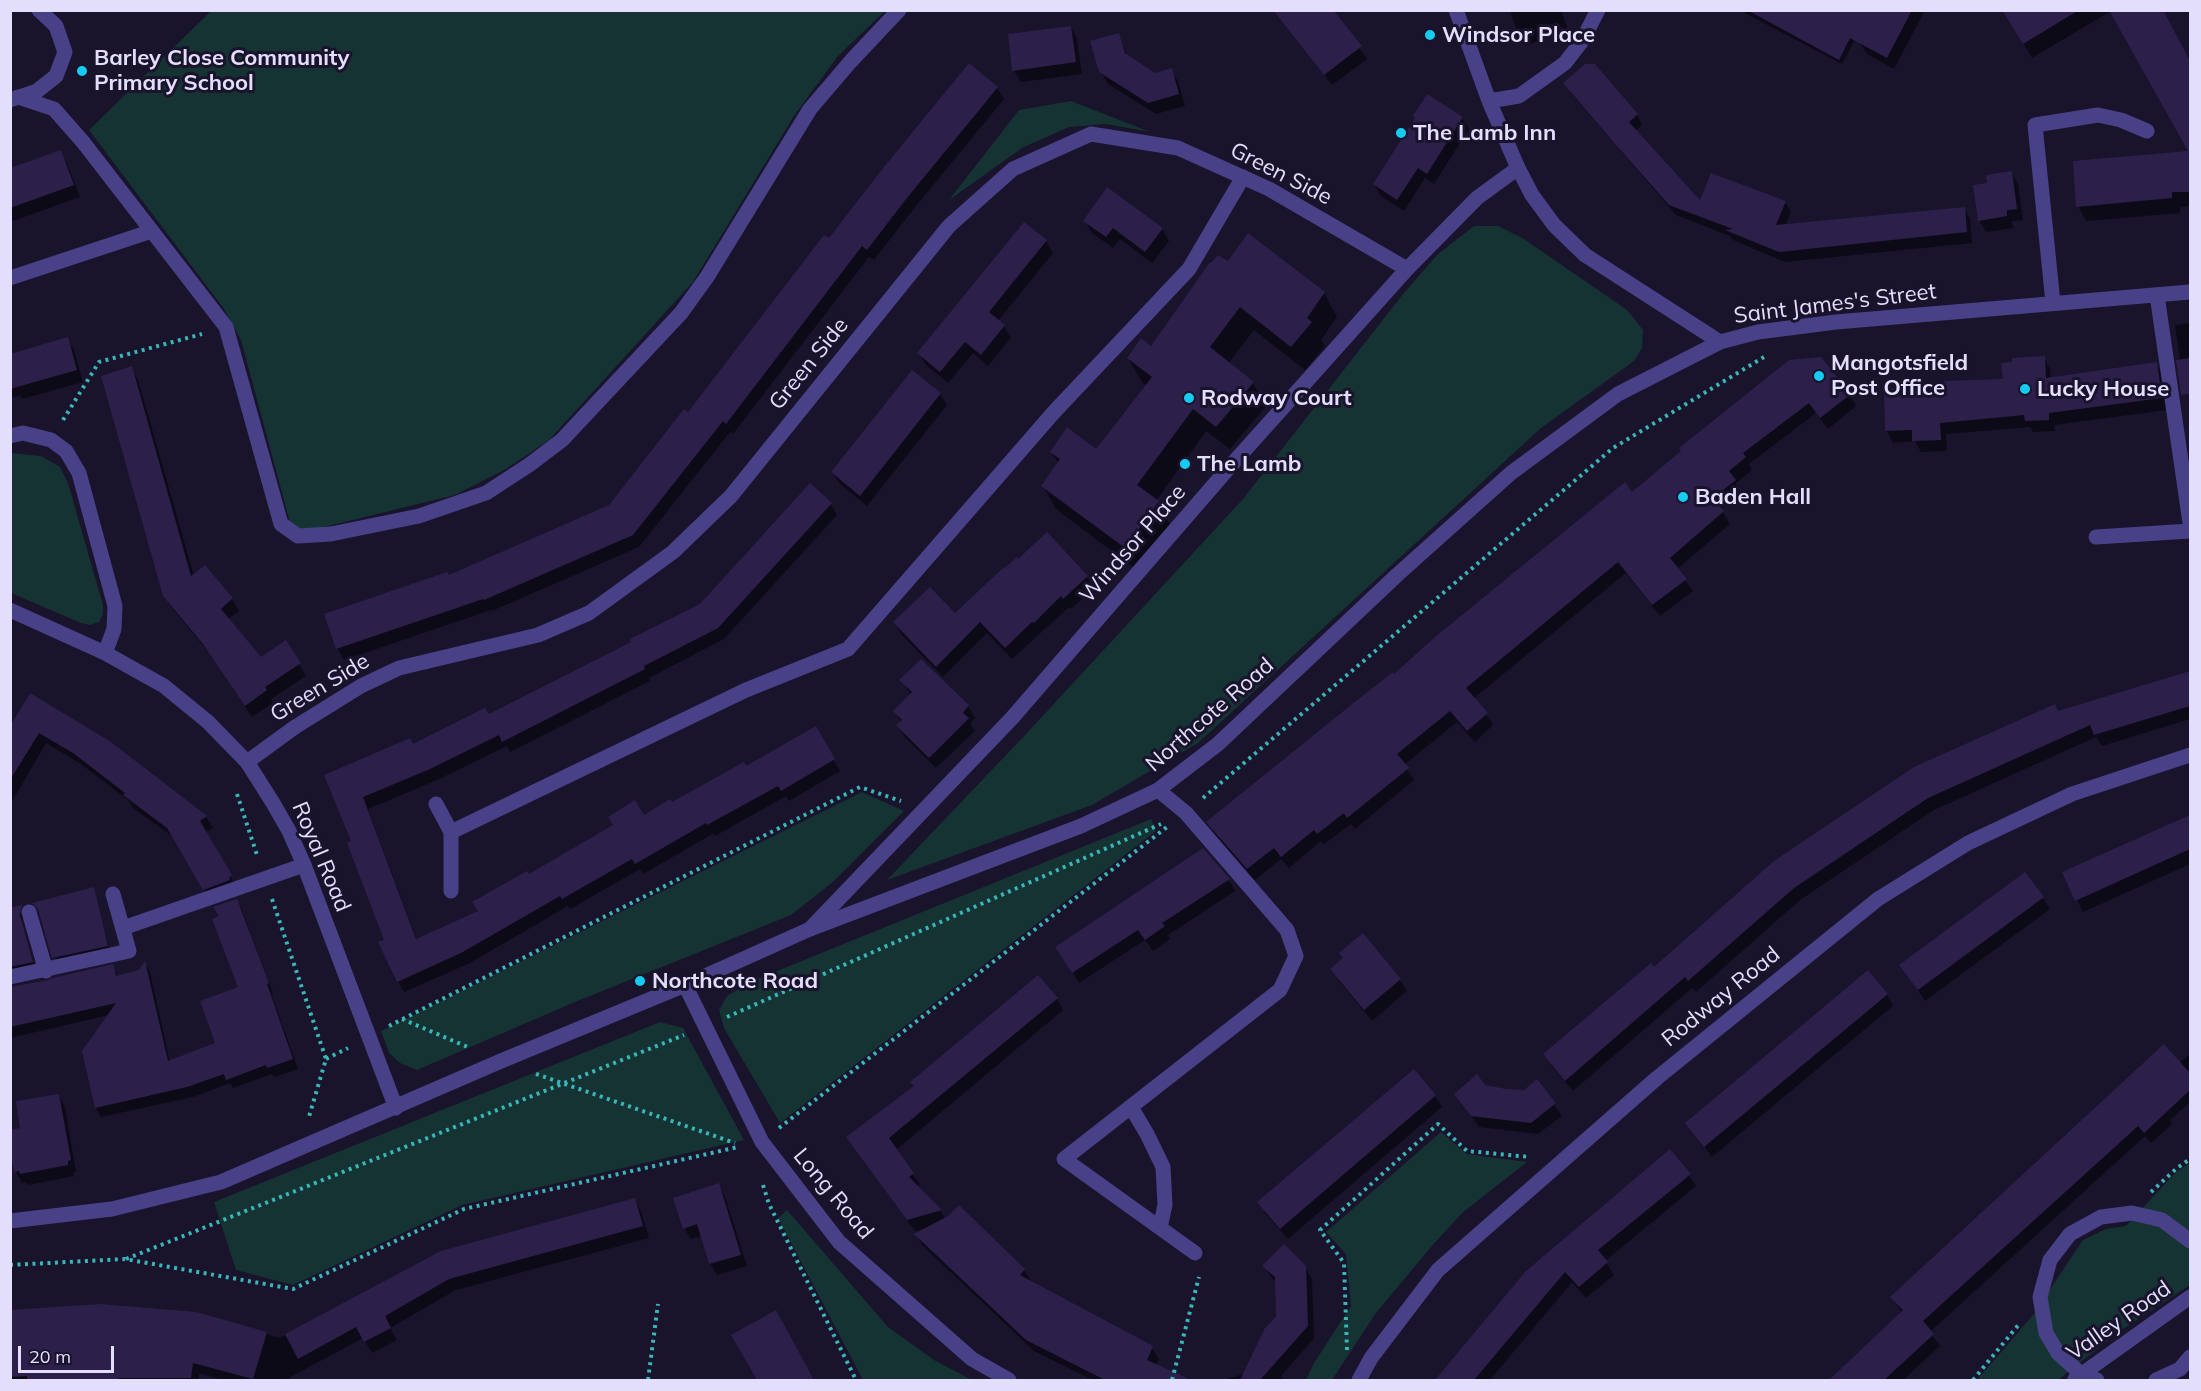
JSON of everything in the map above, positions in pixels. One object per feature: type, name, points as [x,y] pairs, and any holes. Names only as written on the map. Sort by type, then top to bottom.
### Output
[{"type":"street","points":[[14,98],[37,91],[56,76],[65,52],[56,26],[39,10]]},
{"type":"street","points":[[14,98],[54,110],[83,142],[226,327],[281,524],[298,537],[331,534],[419,516],[486,493],[562,440],[681,313],[707,277],[810,109],[899,10]]},
{"type":"street","points":[[1456,10],[1489,101],[1519,96],[1565,63],[1582,41],[1598,10]]},
{"type":"street","name":"Saint James's Street","points":[[1489,101],[1532,195],[1554,225],[1585,255],[1720,342],[1758,332],[1836,322],[2190,292]]},
{"type":"street","points":[[2053,303],[2035,125],[2098,115],[2121,120],[2147,131]]},
{"type":"street","name":"Green Side","points":[[247,762],[295,727],[361,686],[399,668],[538,635],[589,613],[673,552],[731,496],[949,226],[1013,169],[1091,134],[1178,148],[1269,189],[1407,269]]},
{"type":"street","name":"Windsor Place","points":[[810,929],[1012,718],[1226,471],[1407,269],[1477,198],[1518,168]]},
{"type":"street","points":[[451,832],[746,690],[848,649],[1054,412],[1189,269],[1243,177]]},
{"type":"street","points":[[10,278],[152,231]]},
{"type":"street","points":[[2157,295],[2190,523]]},
{"type":"street","name":"Northcote Road","points":[[10,1221],[112,1209],[221,1182],[501,1061],[686,985],[810,929],[1081,826],[1158,790],[1218,744],[1397,575],[1511,473],[1618,394],[1720,342]]},
{"type":"street","points":[[10,436],[23,433],[51,440],[66,451],[79,473],[115,606],[114,629],[105,653]]},
{"type":"street","points":[[2096,537],[2190,531]]},
{"type":"street","name":"Royal Road","points":[[10,610],[105,653],[164,686],[208,722],[247,762],[289,831],[304,865],[396,1108]]},
{"type":"street","name":"Rodway Road","points":[[1359,1380],[1371,1358],[1438,1270],[1657,1078],[1878,899],[1968,843],[1989,833],[2072,795],[2190,755]]},
{"type":"street","points":[[1158,790],[1186,813],[1287,930],[1296,956],[1280,990],[1064,1159],[1195,1253]]},
{"type":"street","points":[[436,804],[451,832],[451,891]]},
{"type":"street","points":[[123,928],[304,865]]},
{"type":"street","points":[[10,978],[129,951],[112,894]]},
{"type":"street","points":[[29,912],[46,970]]},
{"type":"street","name":"Long Road","points":[[686,985],[762,1142],[839,1242],[972,1359],[1009,1380]]},
{"type":"street","points":[[1131,1107],[1163,1167],[1165,1205],[1160,1228]]},
{"type":"street","points":[[2097,1380],[2077,1377],[2046,1333],[2040,1297],[2050,1260],[2070,1234],[2101,1217],[2132,1213],[2162,1220],[2190,1241]]},
{"type":"street","name":"Valley Road","points":[[2077,1377],[2190,1297]]},
{"type":"street","points":[[2156,1380],[2180,1369],[2190,1357]]},
{"type":"path","points":[[51,440],[99,362],[226,327]]},
{"type":"path","points":[[762,1142],[1186,813],[1612,448],[1773,352]]},
{"type":"path","points":[[368,1037],[860,787],[924,809]]},
{"type":"path","points":[[236,793],[326,1059],[298,1149]]},
{"type":"path","points":[[125,1259],[706,1026],[1186,813]]},
{"type":"path","points":[[10,1265],[125,1259],[293,1289],[464,1209],[743,1146],[501,1061],[402,1019]]},
{"type":"path","points":[[1347,1357],[1344,1263],[1320,1230],[1438,1124],[1467,1151],[1563,1161]]},
{"type":"path","points":[[2132,1213],[2156,1186],[2190,1159]]},
{"type":"path","points":[[760,1176],[769,1204],[856,1380]]},
{"type":"path","points":[[1172,1380],[1202,1264],[1195,1253]]},
{"type":"path","points":[[1973,1380],[2040,1297]]},
{"type":"path","points":[[648,1380],[658,1304]]},
{"type":"green space","points":[[211,11],[885,11],[838,56],[794,116],[693,282],[549,440],[506,469],[455,495],[324,527],[292,530],[241,340],[224,309],[89,130]]},
{"type":"green space","points":[[1071,101],[1150,132],[1106,124],[1069,127],[1022,148],[949,200],[1019,110]]},
{"type":"green space","points":[[1474,226],[1498,226],[1524,239],[1627,310],[1643,330],[1642,348],[1634,361],[1541,428],[1198,743],[1092,805],[887,880],[1026,734],[1243,499],[1403,294],[1438,254]]},
{"type":"green space","points":[[11,453],[41,456],[60,467],[68,483],[103,605],[103,614],[99,622],[90,625],[81,623],[11,593]]},
{"type":"green space","points":[[862,792],[904,811],[833,882],[791,915],[575,1002],[417,1070],[400,1063],[389,1053],[381,1031]]},
{"type":"green space","points":[[1151,819],[1156,831],[780,1123],[724,1028],[719,1010],[727,996],[750,982]]},
{"type":"green space","points":[[660,1022],[683,1028],[744,1140],[462,1205],[293,1285],[236,1270],[214,1202]]},
{"type":"green space","points":[[1441,1132],[1467,1154],[1527,1162],[1462,1213],[1431,1247],[1376,1313],[1332,1380],[1306,1380],[1314,1363],[1351,1306],[1346,1254],[1326,1232]]},
{"type":"green space","points":[[2190,1163],[2190,1285],[2117,1333],[2058,1380],[1977,1380],[2033,1315],[2083,1240],[2106,1229],[2126,1226],[2176,1172]]},
{"type":"green space","points":[[787,1210],[888,1327],[934,1360],[972,1380],[863,1380],[778,1218]]},
{"type":"building","points":[[1273,10],[1333,10],[1362,46],[1324,75]]},
{"type":"building","points":[[1747,10],[1912,10],[1887,58],[1850,38],[1839,60]]},
{"type":"building","points":[[2002,10],[2079,10],[2023,44]]},
{"type":"building","points":[[2109,10],[2163,10],[2190,61],[2190,192],[2172,192],[2172,198],[2076,207],[2073,161],[2188,151]]},
{"type":"building","points":[[1071,26],[1076,62],[1012,71],[1008,34]]},
{"type":"building","points":[[1119,33],[1125,53],[1155,73],[1172,68],[1179,94],[1148,103],[1099,72],[1090,41]]},
{"type":"building","points":[[969,63],[998,87],[867,250],[862,246],[726,424],[723,421],[633,535],[484,600],[336,649],[324,614],[447,572],[449,575],[609,505],[684,409],[688,412],[824,235],[829,238]]},
{"type":"building","points":[[1585,64],[1595,64],[1638,114],[1629,122],[1700,200],[1711,173],[1786,201],[1776,225],[1965,207],[1967,232],[1779,252],[1725,230],[1733,229],[1669,205],[1563,83]]},
{"type":"building","points":[[1427,94],[1463,117],[1427,174],[1418,168],[1397,200],[1373,184],[1415,118],[1413,116]]},
{"type":"building","points":[[61,150],[74,185],[10,208],[10,168]]},
{"type":"building","points":[[2012,171],[2017,209],[2007,210],[2007,216],[1978,221],[1973,185],[1987,183],[1986,175]]},
{"type":"building","points":[[1107,187],[1163,228],[1145,252],[1113,228],[1106,237],[1083,221]]},
{"type":"building","points":[[1024,222],[1047,240],[989,312],[1005,325],[981,355],[965,342],[940,372],[917,353]]},
{"type":"building","name":"Rodway Court","points":[[1248,233],[1325,292],[1307,318],[1312,322],[1291,347],[1240,307],[1210,347],[1254,382],[1216,427],[1193,409],[1137,485],[1159,501],[1125,548],[1041,486],[1060,459],[1050,452],[1067,427],[1096,449],[1152,377],[1127,358],[1141,338],[1151,346],[1210,262],[1218,255],[1228,261]]},
{"type":"building","points":[[68,337],[77,370],[10,389],[10,354]]},
{"type":"building","points":[[2045,356],[2046,378],[2157,362],[2162,398],[2049,413],[2049,420],[2025,421],[2024,415],[1940,423],[1941,440],[1912,441],[1912,430],[1885,431],[1884,389],[1944,386],[1944,381],[2003,379],[2001,363],[2012,362],[2012,358]]},
{"type":"building","points":[[1821,357],[1851,394],[1820,418],[1809,403],[1743,453],[1746,457],[1729,471],[1736,480],[1713,498],[1724,511],[1670,558],[1687,579],[1652,605],[1618,562],[1466,688],[1488,713],[1467,731],[1450,711],[1397,754],[1409,768],[1347,818],[1344,813],[1317,834],[1314,830],[1281,857],[1274,848],[1247,869],[1206,822],[1356,701],[1393,672],[1394,674],[1435,637],[1625,482],[1632,492],[1681,451],[1679,448],[1789,360]]},
{"type":"building","points":[[2190,358],[2190,394],[2181,395],[2176,360]]},
{"type":"building","points":[[132,366],[191,576],[205,565],[233,598],[221,609],[261,657],[286,640],[301,663],[265,687],[267,690],[245,706],[203,644],[163,596],[101,376]]},
{"type":"building","points":[[912,370],[941,393],[860,496],[831,472]]},
{"type":"building","points":[[810,483],[832,503],[718,628],[644,666],[645,669],[502,742],[499,735],[430,769],[363,797],[416,939],[478,911],[472,902],[527,871],[529,874],[613,825],[608,817],[635,800],[644,815],[670,799],[672,802],[744,762],[746,766],[816,726],[835,759],[781,791],[778,786],[707,825],[706,823],[635,864],[632,859],[562,899],[560,896],[461,953],[397,982],[378,942],[384,940],[347,843],[351,841],[324,775],[410,738],[413,744],[485,708],[489,714],[700,604]]},
{"type":"building","points":[[1047,532],[1088,576],[1063,599],[1061,596],[1005,648],[980,622],[936,667],[893,622],[930,587],[955,613],[1004,567],[1017,557],[1018,559]]},
{"type":"building","points":[[921,659],[969,705],[963,713],[969,718],[929,758],[896,725],[902,720],[893,711],[912,692],[899,680]]},
{"type":"building","points":[[2190,671],[2190,706],[2094,735],[2090,725],[1928,798],[1794,888],[1688,981],[1685,977],[1565,1081],[1543,1054],[1651,963],[1654,967],[1774,861],[1914,767],[2055,704],[2058,711]]},
{"type":"building","points":[[30,693],[111,742],[207,816],[200,821],[232,875],[229,877],[230,880],[203,890],[167,828],[73,753],[39,733],[10,780],[10,726]]},
{"type":"building","points":[[2190,815],[2190,849],[2075,901],[2062,872]]},
{"type":"building","points":[[1203,848],[1230,879],[1162,923],[1165,926],[1145,940],[1138,930],[1072,973],[1055,947]]},
{"type":"building","points":[[2025,872],[2044,897],[1918,990],[1899,965]]},
{"type":"building","points":[[94,887],[108,946],[52,958],[38,909],[32,903]]},
{"type":"building","points":[[237,899],[269,983],[267,984],[293,1059],[267,1068],[266,1065],[226,1080],[224,1074],[187,1087],[95,1108],[82,1051],[116,1003],[10,1027],[10,987],[113,964],[116,976],[139,970],[145,961],[168,1061],[215,1043],[200,1001],[238,987],[212,919],[219,916],[213,907]]},
{"type":"building","points":[[22,905],[20,915],[33,962],[10,967],[10,908]]},
{"type":"building","points":[[1363,933],[1401,979],[1364,1010],[1330,969],[1343,958],[1339,953]]},
{"type":"building","points":[[1868,970],[1888,994],[1704,1147],[1685,1123]]},
{"type":"building","points":[[1038,975],[1058,998],[889,1138],[914,1173],[909,1177],[942,1210],[907,1220],[846,1137],[914,1086],[910,1082]]},
{"type":"building","points":[[2164,1044],[2190,1073],[2190,1090],[2144,1133],[2138,1126],[1923,1321],[1934,1334],[1884,1380],[1829,1380],[1903,1310],[1890,1297]]},
{"type":"building","points":[[1414,1069],[1436,1095],[1280,1229],[1257,1202]]},
{"type":"building","points":[[1477,1074],[1485,1085],[1506,1089],[1524,1090],[1537,1079],[1556,1103],[1531,1123],[1471,1116],[1454,1094]]},
{"type":"building","points":[[59,1094],[71,1160],[68,1161],[68,1165],[20,1174],[19,1171],[14,1172],[10,1151],[10,1130],[20,1128],[16,1101]]},
{"type":"building","points":[[1670,1149],[1691,1174],[1598,1250],[1608,1262],[1579,1287],[1565,1272],[1474,1380],[1435,1380],[1526,1271]]},
{"type":"building","points":[[719,1183],[741,1255],[709,1264],[697,1224],[683,1229],[673,1198]]},
{"type":"building","points":[[635,1198],[643,1226],[449,1279],[385,1316],[391,1328],[364,1342],[356,1327],[298,1359],[285,1334],[441,1251]]},
{"type":"building","points":[[959,1205],[1025,1269],[1020,1275],[1153,1346],[1147,1360],[1191,1380],[1105,1380],[1026,1340],[914,1234],[948,1216]]},
{"type":"building","points":[[1284,1244],[1306,1266],[1308,1326],[1260,1380],[1240,1380],[1265,1328],[1276,1317],[1275,1277],[1262,1266]]},
{"type":"building","points":[[100,1304],[196,1312],[267,1332],[253,1379],[193,1363],[191,1378],[27,1380],[27,1376],[10,1377],[10,1310]]},
{"type":"building","points":[[776,1310],[814,1380],[757,1380],[731,1335]]},
{"type":"place","name":"Windsor Place","points":[[1430,35]]},
{"type":"place","name":"Barley Close Community Primary School","points":[[82,71]]},
{"type":"place","name":"The Lamb Inn","points":[[1401,133]]},
{"type":"place","name":"Mangotsfield Post Office","points":[[1819,376]]},
{"type":"place","name":"Lucky House","points":[[2025,389]]},
{"type":"place","name":"Rodway Court","points":[[1189,398]]},
{"type":"place","name":"The Lamb","points":[[1185,464]]},
{"type":"place","name":"Baden Hall","points":[[1683,497]]},
{"type":"place","name":"Northcote Road","points":[[640,981]]}]
